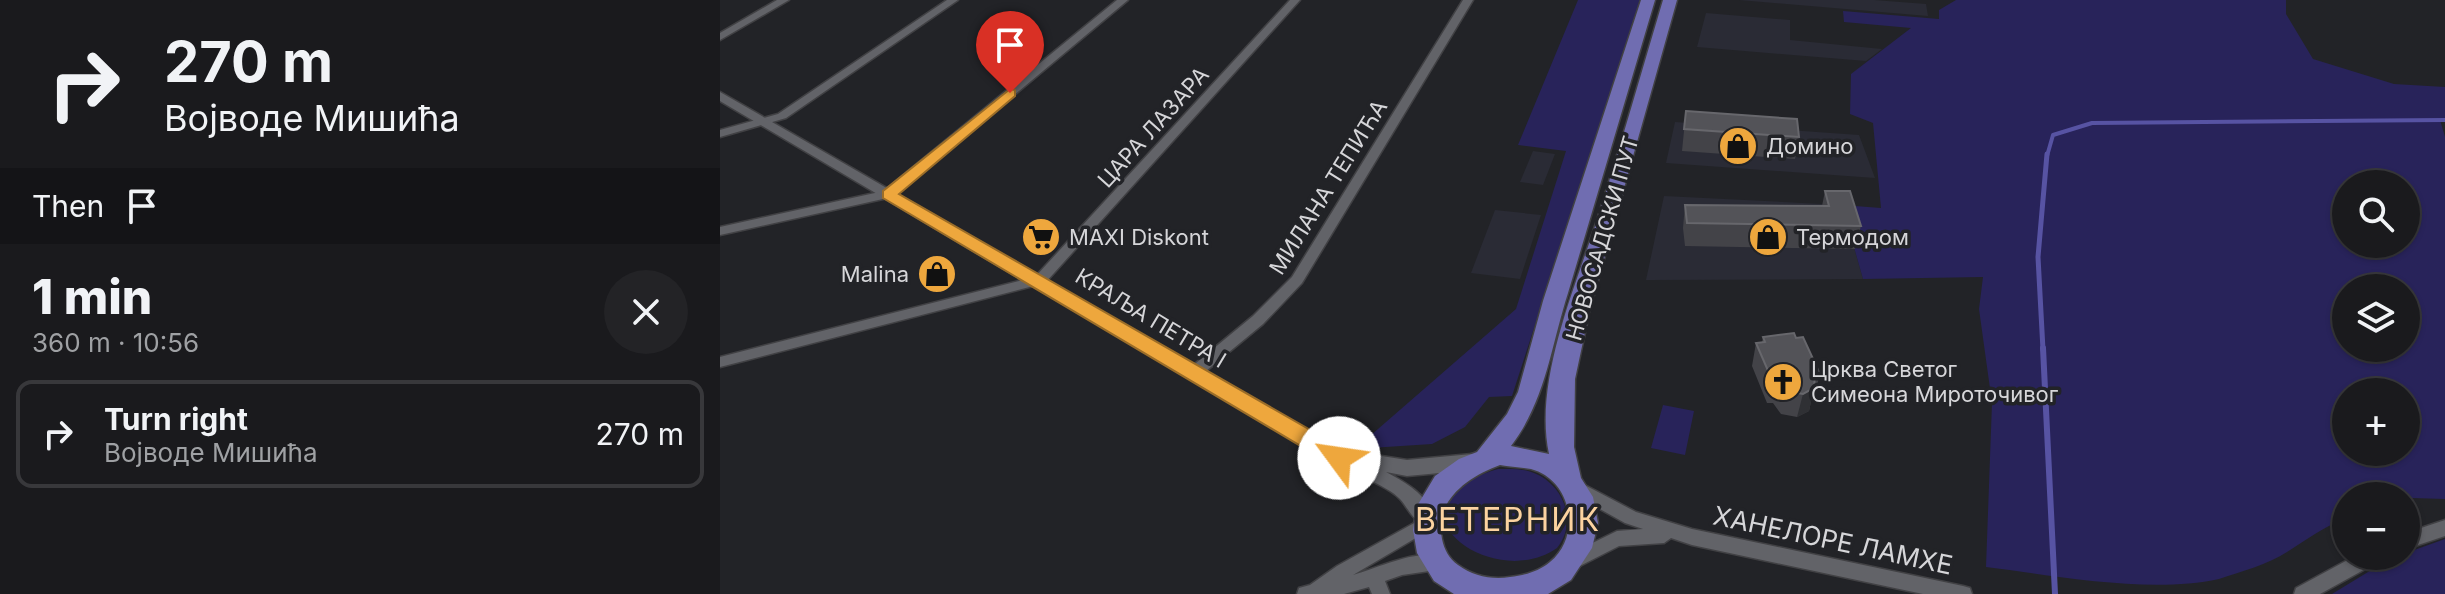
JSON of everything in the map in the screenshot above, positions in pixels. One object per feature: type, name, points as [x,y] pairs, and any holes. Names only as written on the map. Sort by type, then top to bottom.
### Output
[{"type":"main road","name":"НОВОСАДСКИ ПУТ","points":[[1480,460],[1517,420],[1530,392],[1554,301],[1648,0]]},
{"type":"main road","name":"НОВОСАДСКИ ПУТ","points":[[1572,482],[1560,456],[1558,430],[1567,360],[1670,0]]},
{"type":"main road","points":[[1525,456],[1549,464],[1572,482],[1584,508],[1584,532],[1575,555],[1546,580],[1530,587],[1500,592],[1471,587],[1445,577],[1428,544],[1426,520],[1442,484],[1480,460],[1525,456]]},
{"type":"street","points":[[720,37],[784,0]]},
{"type":"street","points":[[720,134],[782,116],[953,0]]},
{"type":"street","points":[[720,231],[888,194],[1123,0]]},
{"type":"street","name":"ЦАРА ЛАЗАРА","points":[[1040,280],[1295,0]]},
{"type":"street","name":"МИЛАНА ТЕПИЋА","points":[[1195,372],[1258,320],[1297,280],[1468,0]]},
{"type":"street","name":"КРАЉА ПЕТРА I","points":[[720,96],[1040,280],[1339,458],[1405,491],[1426,520]]},
{"type":"street","points":[[720,362],[1040,280]]},
{"type":"street","points":[[1339,458],[1407,468],[1480,460]]},
{"type":"street","name":"ХАНЕЛОРЕ ЛАМХЕ","points":[[1572,482],[1631,518],[1692,537],[1963,594]]},
{"type":"street","points":[[1312,592],[1340,571],[1396,545],[1426,520]]},
{"type":"street","points":[[2420,536],[2445,528]]},
{"type":"street","name":"ХАНЕЛОРЕ ЛАМХЕ","points":[[1546,580],[1630,535],[1692,537]]},
{"type":"street","points":[[1312,592],[1378,586],[1402,567],[1445,577]]},
{"type":"street","points":[[2303,594],[2347,570]]},
{"type":"shaded area","points":[[1578,0],[1640,0],[1512,396],[1489,397],[1465,427],[1432,444],[1355,449],[1516,309],[1566,151],[1518,145]]},
{"type":"shaded area","points":[[1739,0],[1874,0],[1926,4],[1928,16]]},
{"type":"shaded area","points":[[1956,0],[2286,0],[2286,14],[2313,59],[2394,84],[2445,87],[2445,120],[2440,120],[2445,137],[2445,499],[2420,498],[2420,482],[2332,482],[2332,525],[2280,556],[2254,567],[2219,579],[2192,583],[2103,582],[1986,567],[1992,403],[1979,309],[1983,277],[1863,279],[1842,205],[1881,208],[1873,123],[1850,114],[1851,74],[1911,28],[1844,22],[1843,11],[1939,19],[1939,10]]},
{"type":"shaded area","points":[[1706,13],[1790,20],[1790,40],[1882,49],[1866,61],[1697,47]]},
{"type":"shaded area","points":[[1675,122],[1859,135],[1875,178],[1666,163]]},
{"type":"shaded area","points":[[1533,151],[1555,154],[1543,185],[1520,182]]},
{"type":"shaded area","points":[[1664,196],[1842,205],[1863,279],[1646,280]]},
{"type":"shaded area","points":[[1495,210],[1541,215],[1520,279],[1471,273]]},
{"type":"shaded area","points":[[1663,405],[1694,411],[1685,455],[1651,448]]},
{"type":"shaded area","points":[[1498,469],[1534,473],[1560,495],[1567,516],[1563,538],[1557,548],[1531,559],[1503,560],[1477,553],[1457,539],[1445,522],[1446,503],[1462,485]]},
{"type":"shaded area","points":[[2445,539],[2445,594],[2332,594],[2371,570],[2420,570],[2420,548]]},
{"type":"building","points":[[1686,111],[1797,119],[1799,137],[1684,129]]},
{"type":"building","points":[[1825,191],[1850,191],[1861,226],[1687,223],[1685,205],[1829,206]]},
{"type":"building","points":[[1794,333],[1796,338],[1803,337],[1820,374],[1815,374],[1814,388],[1803,394],[1787,391],[1778,379],[1772,380],[1756,343],[1765,342],[1763,337]]},
{"type":"waterway","points":[[2047,156],[2053,135],[2092,123],[2445,120]]},
{"type":"waterway","points":[[2043,350],[2038,257],[2047,154]]},
{"type":"waterway","points":[[2043,348],[2055,594]]},
{"type":"place","name":"Домино","points":[[1738,146]]},
{"type":"place","name":"MAXI Diskont","points":[[1041,237]]},
{"type":"place","name":"Термодом","points":[[1768,237]]},
{"type":"place","name":"Malina","points":[[937,274]]},
{"type":"place","name":"Црква Светог Симеона Мироточивог","points":[[1783,382]]},
{"type":"district","name":"ВЕТЕРНИК","points":[[1508,519]]},
{"type":"route","points":[[1010,93],[888,194],[1040,280],[1339,458]]}]
